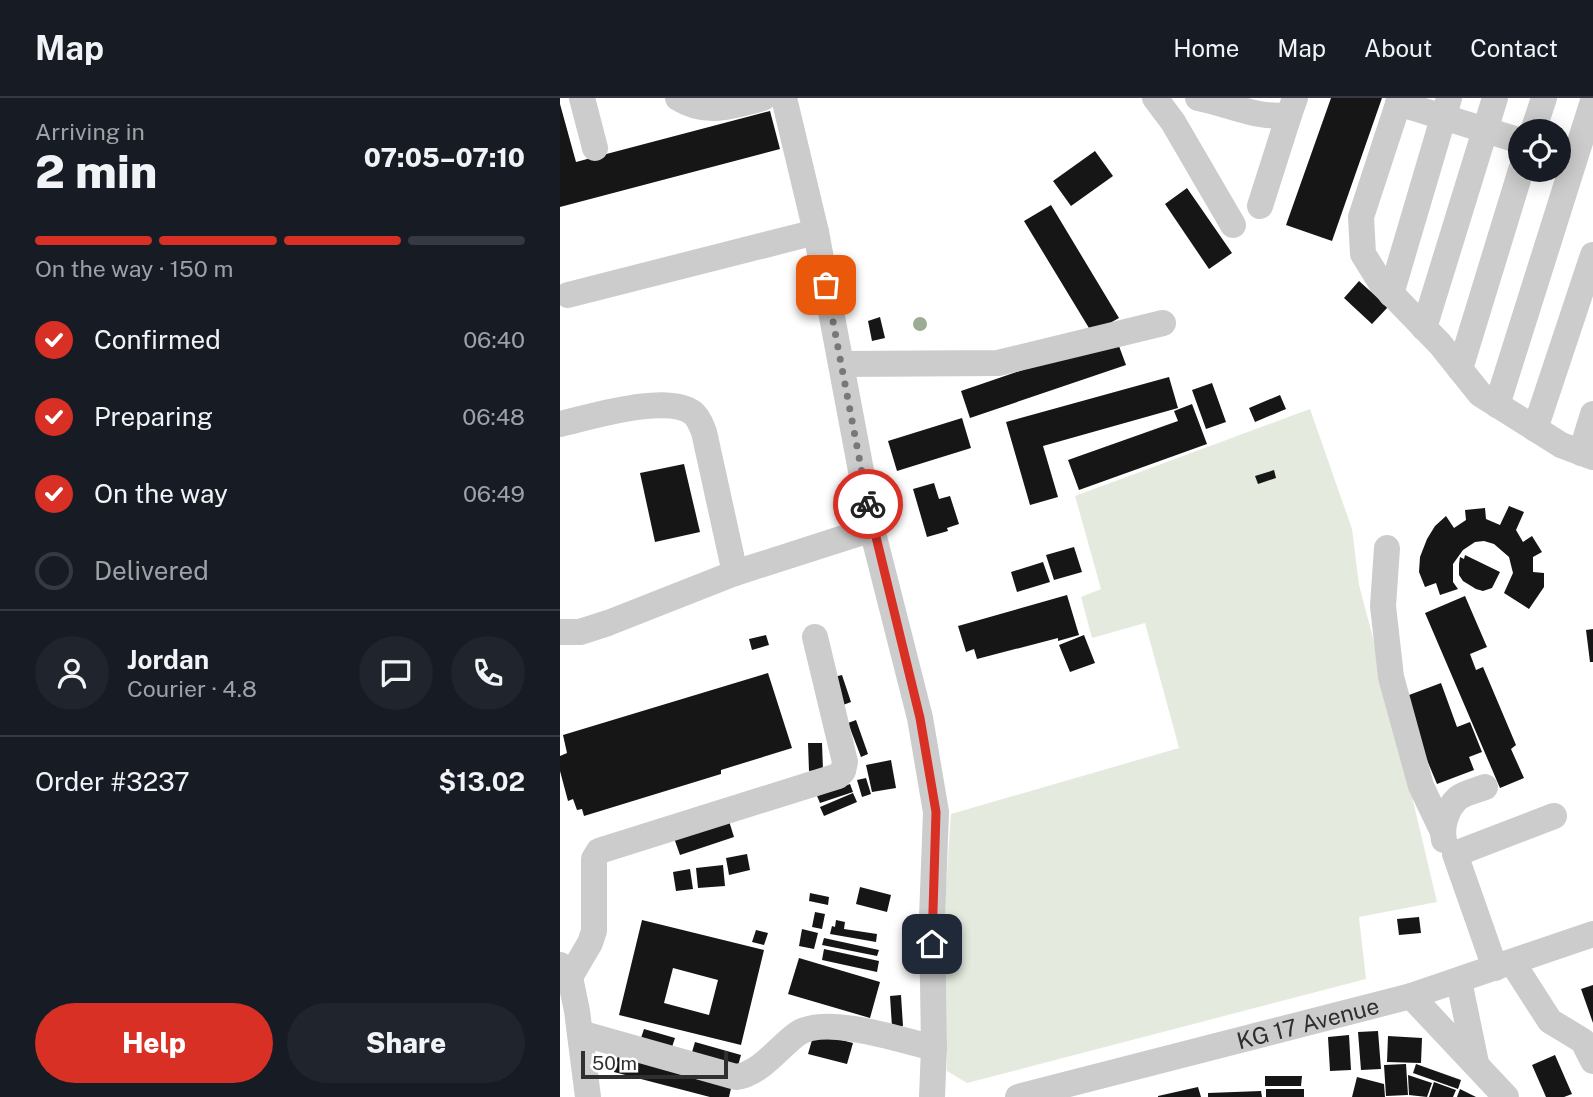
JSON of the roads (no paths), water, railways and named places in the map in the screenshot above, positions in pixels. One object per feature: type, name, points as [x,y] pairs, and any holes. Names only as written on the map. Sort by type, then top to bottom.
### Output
[{"type":"street","points":[[582,98],[595,148]]},
{"type":"street","points":[[678,98],[702,109],[721,109],[763,98]]},
{"type":"street","points":[[784,98],[816,232],[872,529],[920,718],[936,812],[932,918],[932,1097]]},
{"type":"street","points":[[1155,98],[1173,122],[1233,225]]},
{"type":"street","points":[[1424,328],[1495,98]]},
{"type":"street","points":[[1537,119],[1544,98]]},
{"type":"street","points":[[1217,100],[1255,115],[1273,117],[1292,106]]},
{"type":"street","points":[[1508,137],[1485,129],[1446,107],[1399,100],[1362,217],[1363,254],[1381,284],[1424,328],[1480,394],[1560,445],[1587,455],[1593,414]]},
{"type":"street","points":[[1497,405],[1593,101]]},
{"type":"street","points":[[1260,206],[1292,106]]},
{"type":"street","points":[[1391,294],[1446,107]]},
{"type":"street","points":[[1460,369],[1517,182]]},
{"type":"street","points":[[568,295],[816,232]]},
{"type":"street","points":[[1535,429],[1593,255]]},
{"type":"street","points":[[842,364],[998,363],[1163,323]]},
{"type":"street","points":[[560,424],[660,403],[691,411],[704,432],[735,573]]},
{"type":"street","points":[[560,632],[580,632],[608,623],[735,573],[872,529]]},
{"type":"street","points":[[1387,548],[1383,606],[1391,677],[1421,786],[1442,830],[1444,845],[1455,854],[1504,965],[1550,1021],[1583,1041],[1593,1061]]},
{"type":"street","points":[[588,1097],[580,1033],[565,971],[590,943],[594,931],[594,859],[599,850],[838,776],[843,771],[845,762],[815,637]]},
{"type":"street","points":[[1442,830],[1458,797],[1485,787]]},
{"type":"street","points":[[1455,854],[1555,816]]},
{"type":"street","name":"KG 17 Avenue","points":[[1018,1097],[1411,996],[1593,934]]},
{"type":"street","points":[[1459,981],[1476,1063]]},
{"type":"street","points":[[1411,996],[1506,1097]]},
{"type":"street","points":[[580,1033],[736,1077],[746,1076],[755,1070],[807,1028],[839,1026],[934,1048]]}]
